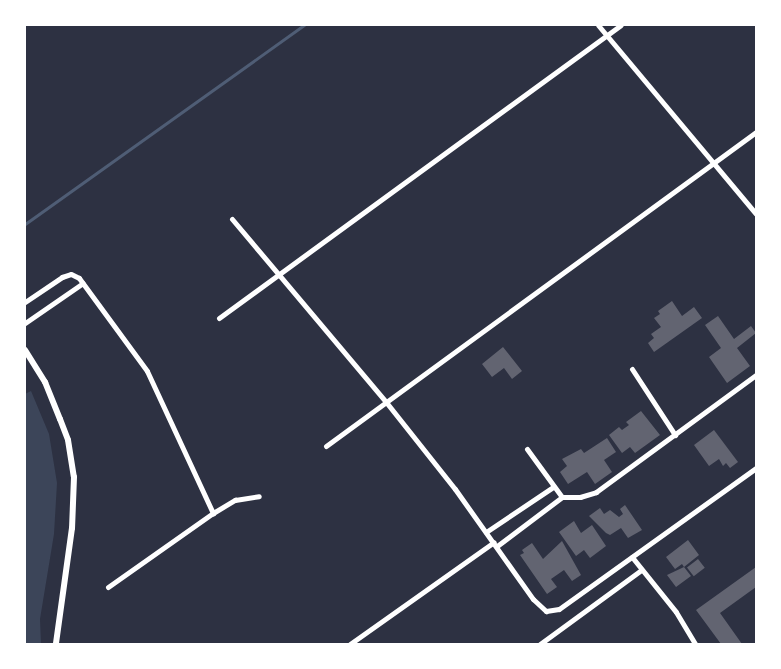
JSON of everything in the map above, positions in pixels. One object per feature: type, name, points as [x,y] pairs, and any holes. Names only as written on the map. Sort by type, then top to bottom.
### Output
[{"type":"street","points":[[598,25],[756,214]]},
{"type":"street","points":[[219,318],[621,25]]},
{"type":"street","points":[[326,446],[756,132]]},
{"type":"street","points":[[232,219],[386,402],[495,544],[533,599],[546,611],[559,609],[756,469]]},
{"type":"street","points":[[25,302],[62,277],[71,274],[83,283],[147,371],[213,513]]},
{"type":"street","points":[[25,322],[83,283]]},
{"type":"street","points":[[25,350],[45,382],[60,419],[68,440],[74,477],[72,528],[56,644]]},
{"type":"street","points":[[632,369],[676,435]]},
{"type":"street","points":[[350,644],[562,497],[580,497],[596,492],[756,375]]},
{"type":"street","points":[[527,449],[562,497]]},
{"type":"street","points":[[486,532],[553,487]]},
{"type":"street","points":[[108,587],[213,513],[235,500],[259,496]]},
{"type":"street","points":[[632,557],[676,612],[695,644]]},
{"type":"street","points":[[540,644],[641,570]]},
{"type":"shaded area","points":[[31,391],[49,434],[57,483],[54,534],[40,619],[41,644],[25,644],[25,394]]},
{"type":"building","points":[[672,301],[682,316],[694,307],[702,318],[654,352],[648,343],[654,338],[651,334],[661,327],[654,318],[660,314],[658,311]]},
{"type":"building","points":[[718,316],[734,339],[751,326],[756,333],[737,348],[750,366],[727,383],[709,357],[721,348],[705,325]]},
{"type":"building","points":[[503,347],[522,371],[512,379],[504,368],[492,377],[482,364]]},
{"type":"building","points":[[641,411],[660,435],[635,453],[630,447],[622,453],[609,435],[619,427],[622,430],[629,425],[626,422]]},
{"type":"building","points":[[714,430],[738,462],[730,468],[726,463],[723,466],[719,459],[709,466],[694,445]]},
{"type":"building","points":[[607,438],[616,452],[604,460],[612,472],[595,484],[587,472],[568,484],[560,472],[567,466],[562,459],[581,449],[584,453]]},
{"type":"building","points":[[625,505],[642,530],[628,538],[621,528],[610,535],[606,533],[589,516],[600,508],[604,514],[610,510],[619,517],[623,514],[620,509]]},
{"type":"building","points":[[574,521],[581,533],[592,525],[606,546],[590,558],[584,550],[576,556],[559,532]]},
{"type":"building","points":[[688,540],[699,555],[684,567],[682,564],[675,569],[666,557]]},
{"type":"building","points":[[562,541],[581,575],[572,581],[564,570],[551,579],[557,587],[547,594],[520,555],[524,553],[522,550],[532,543],[543,559]]},
{"type":"building","points":[[698,559],[705,568],[694,576],[687,568]]},
{"type":"building","points":[[684,567],[691,576],[676,587],[667,575]]},
{"type":"building","points":[[756,567],[756,587],[720,613],[742,644],[721,644],[696,610]]},
{"type":"waterway","points":[[25,224],[304,25]]}]
